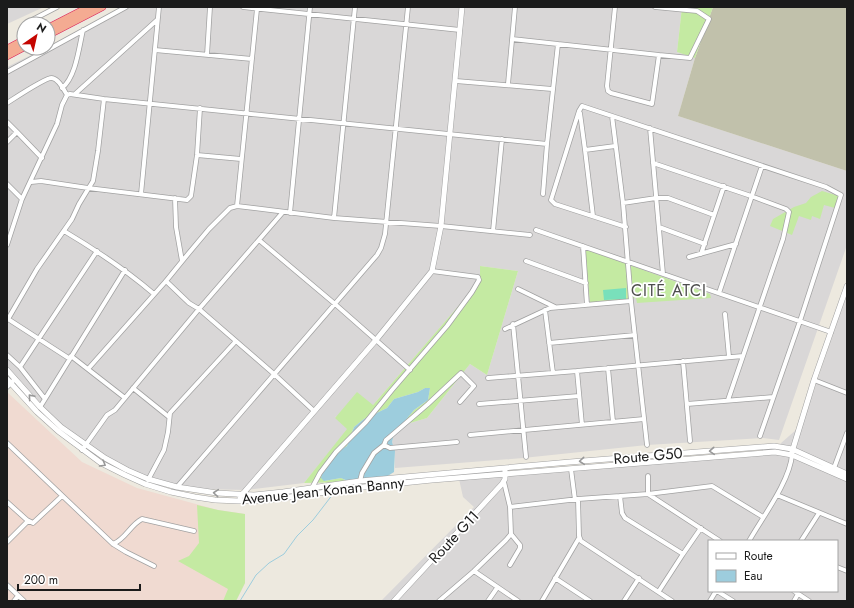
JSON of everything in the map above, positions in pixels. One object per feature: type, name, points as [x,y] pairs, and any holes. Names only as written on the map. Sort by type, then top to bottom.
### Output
[{"type":"highway","points":[[56,24],[89,7]]},
{"type":"highway","points":[[56,31],[102,7]]},
{"type":"highway","points":[[7,49],[16,44]]},
{"type":"highway","points":[[7,56],[16,51]]},
{"type":"street","points":[[40,16],[57,7]]},
{"type":"street","points":[[7,72],[126,7]]},
{"type":"street","points":[[141,194],[159,7]]},
{"type":"street","points":[[207,55],[210,7]]},
{"type":"street","points":[[243,7],[460,30]]},
{"type":"street","points":[[290,213],[310,7]]},
{"type":"street","points":[[334,218],[355,7]]},
{"type":"street","points":[[176,487],[335,304],[379,251],[384,240],[397,129],[408,7]]},
{"type":"street","points":[[239,502],[241,494],[376,340],[432,272],[441,226],[462,7]]},
{"type":"street","points":[[508,84],[515,7]]},
{"type":"street","points":[[615,7],[607,86],[608,91],[652,104],[659,55]]},
{"type":"street","points":[[512,39],[690,58],[709,19],[697,11],[655,7]]},
{"type":"street","points":[[237,206],[257,9]]},
{"type":"street","points":[[75,94],[157,20]]},
{"type":"street","points":[[62,88],[69,82],[75,66],[83,30]]},
{"type":"street","points":[[543,194],[552,89],[558,44]]},
{"type":"street","points":[[155,50],[252,59]]},
{"type":"street","points":[[7,103],[43,81],[51,78],[56,80],[67,95]]},
{"type":"street","points":[[456,81],[508,84],[552,89]]},
{"type":"street","points":[[67,95],[75,94],[104,99],[547,144]]},
{"type":"street","points":[[7,245],[22,199],[57,124],[62,105],[67,95]]},
{"type":"street","points":[[104,99],[93,181],[72,219],[37,269],[8,320],[88,369],[125,398]]},
{"type":"street","points":[[626,227],[555,204],[551,200],[582,106],[826,187],[841,195],[800,321],[760,436]]},
{"type":"street","points":[[30,182],[41,181],[187,200],[191,196],[197,155],[200,108]]},
{"type":"street","points":[[580,111],[593,216]]},
{"type":"street","points":[[612,116],[626,227],[631,301],[647,445]]},
{"type":"street","points":[[7,122],[42,158]]},
{"type":"street","points":[[650,128],[663,274]]},
{"type":"street","points":[[7,142],[17,132]]},
{"type":"street","points":[[493,231],[502,139]]},
{"type":"street","points":[[585,150],[616,146]]},
{"type":"street","points":[[197,155],[241,159]]},
{"type":"street","points":[[653,162],[724,186],[786,209],[789,212],[783,239],[728,400]]},
{"type":"street","points":[[719,293],[762,166]]},
{"type":"street","points":[[7,184],[22,199]]},
{"type":"street","points":[[701,254],[724,186]]},
{"type":"street","points":[[175,198],[176,227],[182,261]]},
{"type":"street","points":[[623,203],[656,198],[671,199],[714,215]]},
{"type":"street","points":[[88,369],[230,208],[237,206],[334,218],[441,226],[530,235]]},
{"type":"street","points":[[83,447],[107,415],[115,410],[199,309],[283,212]]},
{"type":"street","points":[[659,227],[705,244]]},
{"type":"street","points":[[536,230],[831,332]]},
{"type":"street","points":[[64,231],[125,270],[154,294]]},
{"type":"street","points":[[259,240],[410,370]]},
{"type":"street","points":[[689,257],[736,244]]},
{"type":"street","points":[[583,246],[587,305]]},
{"type":"street","points":[[20,367],[39,340],[72,286],[97,251]]},
{"type":"street","points":[[526,261],[586,283]]},
{"type":"street","points":[[40,407],[125,270]]},
{"type":"street","points":[[312,488],[320,473],[336,452],[366,422],[447,326],[466,301],[479,280],[478,277],[432,272]]},
{"type":"street","points":[[166,281],[189,303],[199,309],[274,374],[314,411]]},
{"type":"street","points":[[750,540],[777,495],[792,461],[792,452],[814,380],[846,293],[847,286]]},
{"type":"street","points":[[518,289],[555,307]]},
{"type":"street","points":[[505,329],[513,324],[555,307],[631,301]]},
{"type":"street","points":[[545,310],[552,373]]},
{"type":"street","points":[[725,314],[729,357]]},
{"type":"street","points":[[513,324],[526,457]]},
{"type":"street","points":[[549,343],[635,335]]},
{"type":"street","points":[[147,481],[164,450],[170,413],[236,341]]},
{"type":"street","points":[[7,355],[20,367],[45,399]]},
{"type":"street","points":[[488,378],[743,356]]},
{"type":"street","points":[[683,362],[690,441]]},
{"type":"street","points":[[608,368],[613,422]]},
{"type":"street","points":[[7,370],[14,377],[8,382]]},
{"type":"street","points":[[577,371],[582,425]]},
{"type":"street","points":[[360,481],[365,468],[374,453],[460,373],[474,386],[460,402]]},
{"type":"street","name":"Avenue Jean Konan Banny","points":[[14,377],[40,407],[101,463],[125,475],[195,491],[241,494],[283,492],[360,481],[505,471]]},
{"type":"street","points":[[814,380],[847,393]]},
{"type":"street","name":"Avenue Jean Konan Banny","points":[[8,382],[58,431],[83,447]]},
{"type":"street","points":[[133,388],[169,417]]},
{"type":"street","points":[[479,404],[579,396]]},
{"type":"street","points":[[687,404],[773,397]]},
{"type":"street","points":[[470,435],[644,419]]},
{"type":"street","points":[[834,468],[846,440],[847,433]]},
{"type":"street","points":[[384,445],[390,448],[457,442]]},
{"type":"street","points":[[7,443],[114,544],[122,550],[154,566]]},
{"type":"street","name":"Route G50","points":[[505,471],[774,446],[792,452]]},
{"type":"street","points":[[792,452],[847,474]]},
{"type":"street","points":[[792,452],[847,479]]},
{"type":"street","name":"Route G50","points":[[505,471],[571,469],[754,453],[792,452]]},
{"type":"street","points":[[571,469],[576,499],[579,538],[583,543],[659,591],[672,601]]},
{"type":"street","points":[[505,471],[504,482],[510,507],[511,534],[520,545],[520,548],[510,565]]},
{"type":"street","name":"Avenue Jean Konan Banny","points":[[147,481],[171,492],[196,497],[239,502],[268,500],[338,490],[505,471]]},
{"type":"street","points":[[648,476],[648,494]]},
{"type":"street","name":"Route G11","points":[[394,601],[504,482]]},
{"type":"street","points":[[510,507],[576,499],[648,494],[712,486],[763,517]]},
{"type":"street","points":[[648,494],[719,540]]},
{"type":"street","points":[[777,495],[819,514],[847,524]]},
{"type":"street","points":[[7,502],[32,523],[35,522],[62,496]]},
{"type":"street","points":[[620,496],[622,513],[625,518],[683,554]]},
{"type":"street","points":[[802,540],[819,514]]},
{"type":"street","points":[[114,544],[121,540],[138,521],[142,519],[194,531]]},
{"type":"street","points":[[7,542],[28,521]]},
{"type":"street","points":[[659,591],[701,528]]},
{"type":"street","points":[[439,601],[474,571],[511,534]]},
{"type":"street","points":[[542,601],[579,538]]},
{"type":"street","points":[[474,571],[518,601]]},
{"type":"street","points":[[555,578],[590,601]]},
{"type":"street","points":[[624,601],[639,578]]},
{"type":"street","points":[[7,585],[24,601]]},
{"type":"street","points":[[488,601],[497,588]]},
{"type":"street","points":[[710,601],[716,592]]},
{"type":"street","points":[[719,592],[733,601]]},
{"type":"street","points":[[795,592],[809,601]]},
{"type":"street","points":[[794,601],[798,594]]},
{"type":"street","points":[[14,601],[18,596]]},
{"type":"shaded area","points":[[7,7],[44,7],[24,16],[16,16],[16,20],[7,24]]},
{"type":"shaded area","points":[[125,7],[682,7],[677,52],[695,58],[678,116],[847,171],[847,245],[779,440],[763,438],[647,445],[523,458],[395,468],[395,451],[392,442],[394,434],[400,426],[427,418],[470,364],[487,375],[518,271],[480,266],[480,281],[373,405],[335,417],[348,429],[304,483],[246,490],[198,489],[168,486],[114,467],[75,441],[7,371],[7,67],[29,56],[56,56],[56,43]]},
{"type":"shaded area","points":[[713,7],[847,7],[847,171],[678,116],[695,58]]},
{"type":"shaded area","points":[[847,293],[847,601],[381,601],[474,507],[463,497],[459,479],[697,456],[772,451],[797,429],[800,431]]},
{"type":"shaded area","points":[[7,392],[82,462],[137,488],[218,510],[245,514],[245,583],[236,601],[7,601]]},
{"type":"green space","points":[[682,7],[713,7],[695,58],[677,52]]},
{"type":"green space","points":[[822,191],[839,196],[835,208],[824,205],[820,219],[812,216],[811,220],[799,216],[792,235],[770,226],[773,219],[794,207],[806,203],[811,197]]},
{"type":"green space","points":[[585,249],[710,294],[711,298],[637,303],[636,298],[590,303]]},
{"type":"green space","points":[[480,266],[518,271],[487,375],[470,364],[427,418],[400,426],[414,410],[428,400],[430,388],[425,388],[418,392],[394,399],[387,408],[364,419],[354,427],[347,446],[339,451],[324,481],[341,478],[350,482],[304,483],[347,429],[335,418],[357,392],[373,405],[480,281]]},
{"type":"green space","points":[[626,288],[626,299],[604,300],[603,290]]},
{"type":"green space","points":[[197,505],[245,514],[245,583],[236,601],[223,601],[228,589],[178,561],[189,556],[199,543]]},
{"type":"water","points":[[425,388],[430,388],[428,400],[414,410],[394,434],[392,442],[395,451],[394,472],[386,477],[350,482],[341,478],[324,481],[321,478],[323,469],[339,451],[347,446],[354,427],[364,419],[387,408],[394,399],[418,392]]},
{"type":"waterway","points":[[240,601],[256,575],[269,563],[284,554],[297,536],[313,520],[333,494]]},
{"type":"district","name":"CITÉ ATCI","points":[[669,290]]}]
